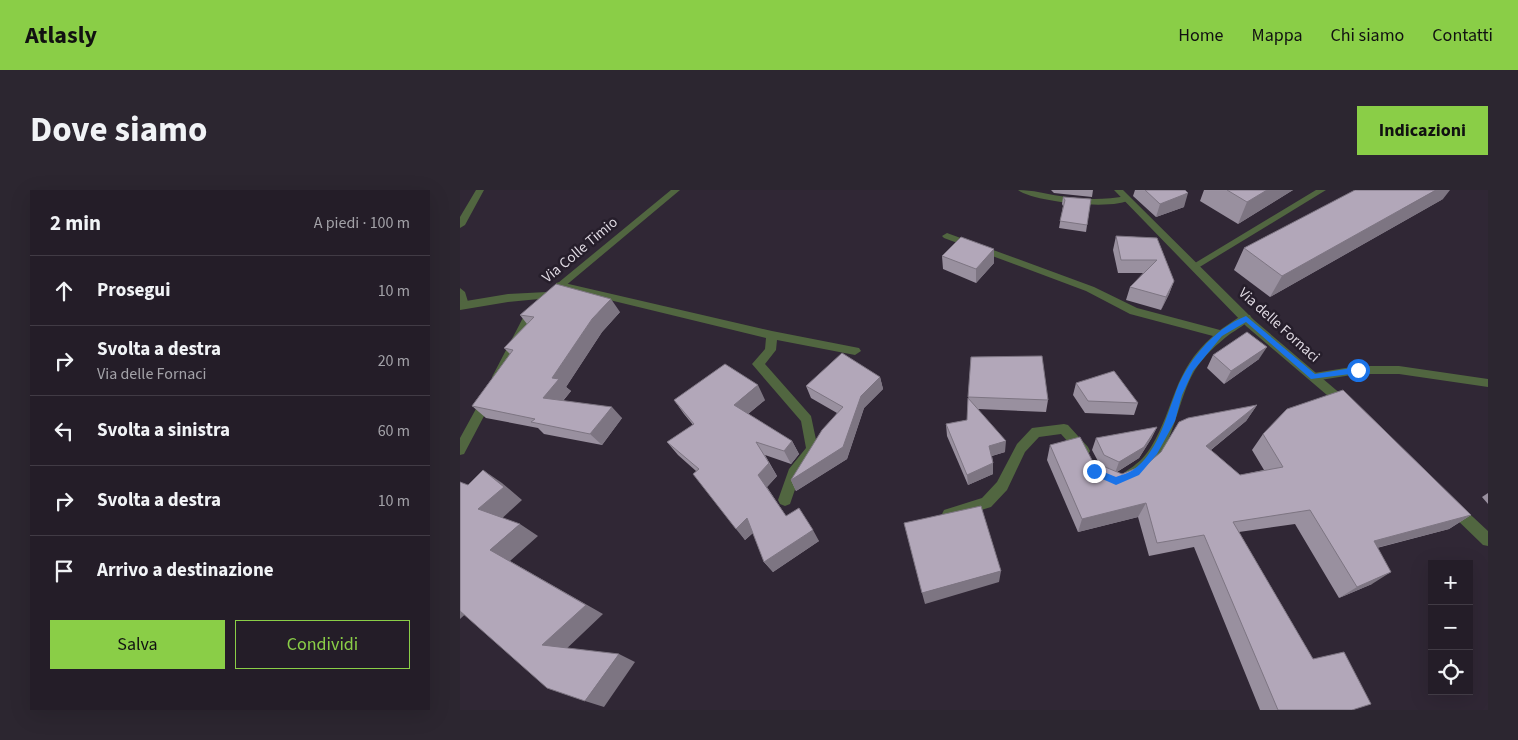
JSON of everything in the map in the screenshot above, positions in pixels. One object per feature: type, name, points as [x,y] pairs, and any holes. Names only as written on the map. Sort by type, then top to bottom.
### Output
[{"type":"street","points":[[460,224],[480,190]]},
{"type":"street","name":"Via Colle Timio","points":[[460,450],[530,315],[560,285],[676,190]]},
{"type":"street","points":[[1022,190],[1080,203],[1106,204],[1127,199]]},
{"type":"street","name":"Via delle Fornaci","points":[[1118,190],[1246,318],[1355,413]]},
{"type":"street","points":[[1195,266],[1322,190]]},
{"type":"street","points":[[946,236],[1090,289],[1134,311],[1220,334]]},
{"type":"street","points":[[560,285],[772,335],[855,351]]},
{"type":"street","points":[[460,292],[462,306],[508,298],[550,295]]},
{"type":"street","points":[[1116,481],[1136,472],[1154,452],[1171,421],[1178,395],[1190,370],[1220,334],[1246,318]]},
{"type":"street","points":[[772,335],[770,350],[758,364],[807,419],[812,450],[794,473],[785,500]]},
{"type":"street","points":[[1314,377],[1358,370],[1399,370],[1488,383]]},
{"type":"street","points":[[940,516],[986,504],[1002,486],[1021,448],[1036,432],[1064,429],[1083,448],[1090,463]]},
{"type":"street","points":[[1446,500],[1488,540]]},
{"type":"building","points":[[1145,190],[1185,190],[1188,193],[1160,204]]},
{"type":"building","points":[[1227,190],[1267,190],[1247,202]]},
{"type":"building","points":[[1355,190],[1436,190],[1282,276],[1244,248]]},
{"type":"building","points":[[1063,197],[1091,199],[1087,225],[1060,221],[1065,200]]},
{"type":"building","points":[[1116,236],[1157,238],[1174,281],[1166,297],[1130,287],[1157,260],[1121,260]]},
{"type":"building","points":[[961,237],[994,249],[976,269],[942,256]]},
{"type":"building","points":[[556,284],[611,299],[592,319],[552,378],[559,379],[543,398],[612,407],[590,434],[531,422],[535,419],[472,406],[513,350],[504,348],[534,317],[520,315]]},
{"type":"building","points":[[1247,332],[1267,347],[1231,371],[1213,355]]},
{"type":"building","points":[[842,353],[880,377],[861,396],[843,447],[791,480],[822,430],[843,407],[806,386]]},
{"type":"building","points":[[1042,356],[1048,400],[968,397],[971,357]]},
{"type":"building","points":[[725,364],[758,385],[734,405],[792,441],[784,451],[756,442],[769,463],[758,475],[786,516],[799,508],[813,530],[764,562],[747,518],[736,529],[693,474],[699,469],[667,442],[694,424],[674,400]]},
{"type":"building","points":[[1114,371],[1138,403],[1088,401],[1076,383]]},
{"type":"building","points":[[1343,390],[1471,515],[1374,541],[1391,572],[1357,587],[1310,510],[1233,522],[1313,659],[1344,652],[1371,704],[1352,710],[1278,710],[1204,535],[1157,543],[1146,503],[1082,519],[1050,445],[1080,437],[1093,462],[1122,474],[1147,464],[1161,452],[1179,422],[1188,418],[1257,405],[1206,446],[1240,475],[1283,467],[1263,434],[1287,409]]},
{"type":"building","points":[[968,398],[1006,441],[989,446],[993,463],[967,475],[946,424],[967,420]]},
{"type":"building","points":[[1157,427],[1144,447],[1119,462],[1104,455],[1096,438]]},
{"type":"building","points":[[483,470],[504,487],[478,509],[520,524],[490,550],[586,605],[542,645],[619,654],[585,701],[547,688],[460,611],[460,482],[468,485]]},
{"type":"building","points":[[981,506],[1001,571],[922,593],[904,523]]},
{"type":"route","points":[[1094,471],[1116,481],[1136,472],[1154,452],[1171,421],[1178,395],[1190,370],[1220,334],[1246,318],[1314,377],[1358,370]]}]
